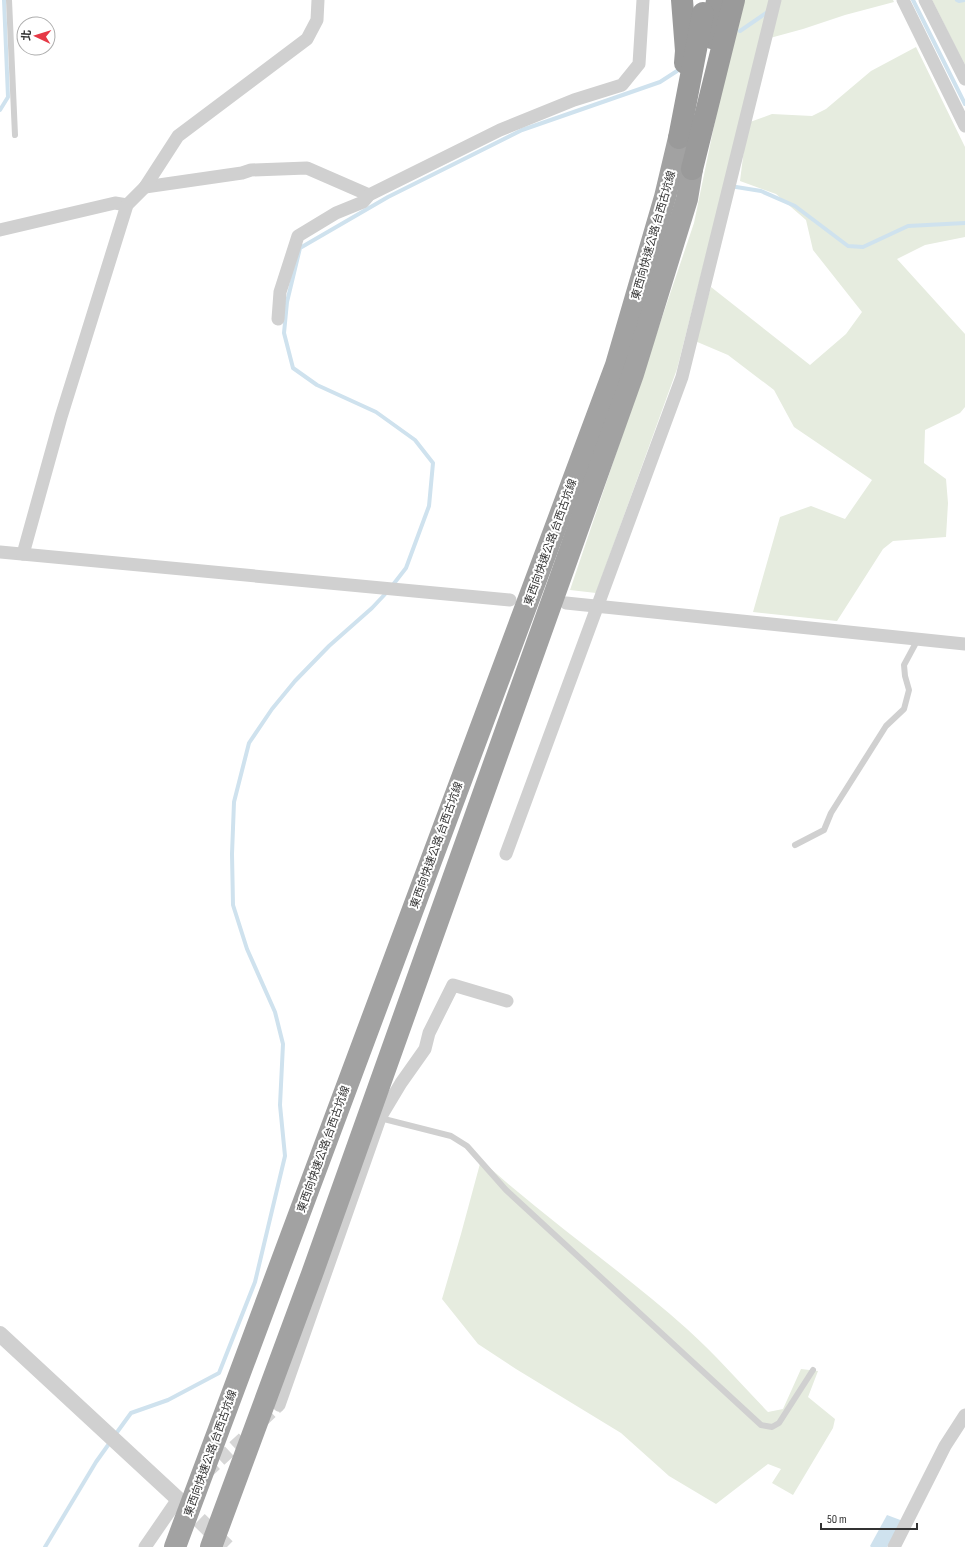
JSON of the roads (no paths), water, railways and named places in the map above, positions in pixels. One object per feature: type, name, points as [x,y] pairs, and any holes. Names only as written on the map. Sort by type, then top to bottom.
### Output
[{"type":"highway","points":[[679,138],[686,52],[682,0]]},
{"type":"highway","points":[[679,138],[703,19],[704,0]]},
{"type":"highway","points":[[692,170],[717,0]]},
{"type":"highway","points":[[692,170],[734,0]]},
{"type":"highway","name":"東西向快速公路 台西古坑線","points":[[175,1547],[616,365],[665,197],[679,138]]},
{"type":"highway","name":"東西向快速公路 台西古坑線","points":[[211,1547],[314,1266],[631,381],[686,199],[692,170]]},
{"type":"street","points":[[23,554],[61,417],[127,205],[145,187],[178,136],[307,39],[318,20],[318,0]]},
{"type":"street","points":[[278,319],[280,292],[298,236],[336,213],[363,202],[369,195],[500,130],[574,100],[622,85],[639,64],[643,0]]},
{"type":"street","points":[[506,854],[596,606],[682,377],[775,0]]},
{"type":"street","points":[[903,0],[965,126]]},
{"type":"street","points":[[925,0],[965,79]]},
{"type":"street","points":[[145,187],[242,173],[251,170],[307,168],[369,195]]},
{"type":"street","points":[[0,230],[115,203],[127,205]]},
{"type":"street","points":[[0,552],[510,600]]},
{"type":"street","points":[[566,603],[965,644]]},
{"type":"street","points":[[279,1405],[380,1118],[401,1083],[425,1049],[429,1033],[453,985],[507,1001]]},
{"type":"street","points":[[0,1334],[178,1499],[145,1547]]},
{"type":"street","points":[[894,1547],[945,1446],[965,1415]]},
{"type":"lane","points":[[9,0],[15,135]]},
{"type":"lane","points":[[795,845],[824,830],[831,813],[886,726],[904,709],[909,690],[904,665],[918,639]]},
{"type":"lane","points":[[380,1118],[451,1136],[467,1146],[506,1190],[761,1425],[772,1427],[779,1423],[813,1370]]},
{"type":"water","points":[[887,1515],[903,1521],[887,1547],[871,1547],[870,1546]]},
{"type":"waterway","points":[[0,110],[8,97],[4,0]]},
{"type":"waterway","points":[[913,0],[965,104]]},
{"type":"waterway","points":[[957,0],[964,0]]},
{"type":"waterway","points":[[740,31],[769,11]]},
{"type":"waterway","points":[[392,586],[406,568],[429,506],[433,463],[415,440],[376,412],[317,385],[293,368],[284,333],[287,302],[300,248],[388,197],[522,130],[660,82],[677,71]]},
{"type":"waterway","points":[[730,186],[761,191],[795,206],[848,246],[863,247],[908,226],[965,223]]},
{"type":"waterway","points":[[115,1435],[131,1413],[168,1400],[219,1373],[255,1282],[285,1156],[280,1105],[283,1044],[275,1012],[247,949],[233,905],[232,854],[234,802],[249,743],[272,709],[295,681],[329,646],[372,608],[388,591]]},
{"type":"waterway","points":[[45,1547],[96,1462],[111,1441]]},
{"type":"tunnel","points":[[206,1473],[279,1405]]},
{"type":"tunnel","points":[[182,1503],[227,1547]]}]
